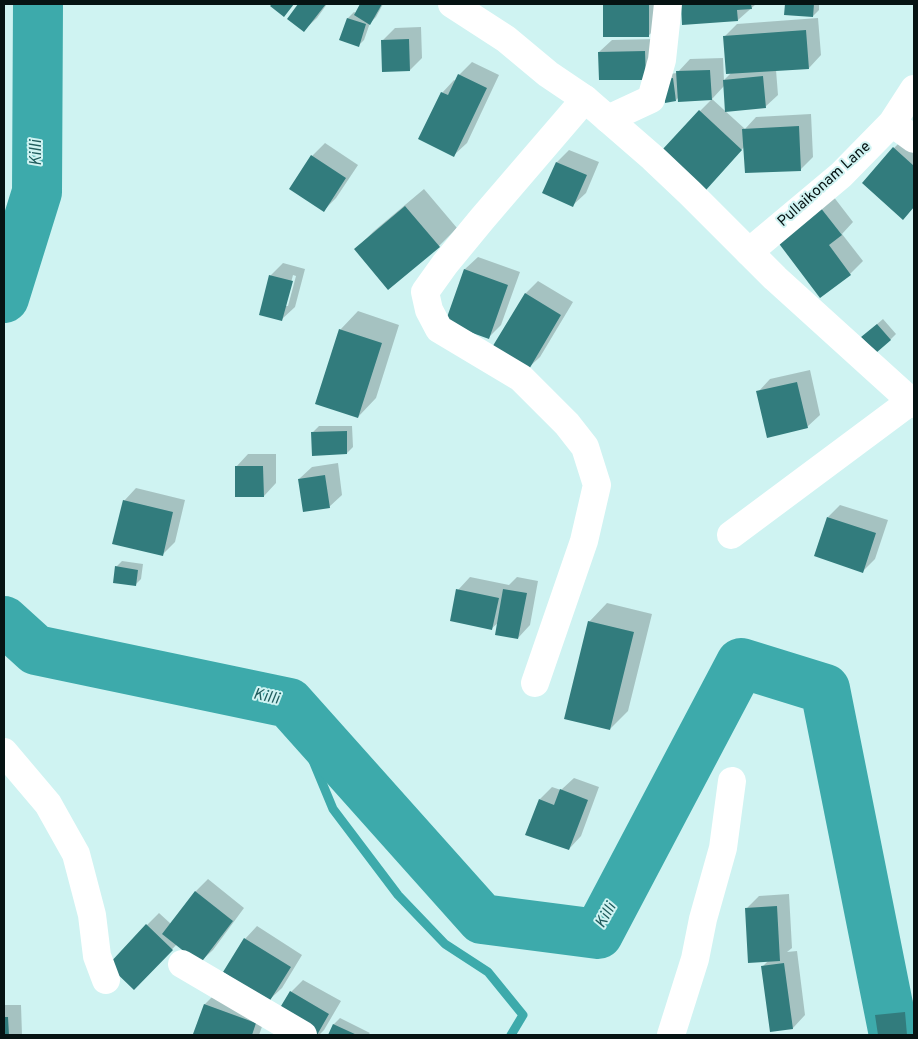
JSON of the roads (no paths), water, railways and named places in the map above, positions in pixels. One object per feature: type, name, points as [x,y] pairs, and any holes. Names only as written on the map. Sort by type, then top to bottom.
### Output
[{"type":"street","points":[[452,4],[506,39],[548,74],[585,99],[654,158],[775,278],[913,403],[731,535]]},
{"type":"street","points":[[608,119],[651,99],[662,60],[668,4]]},
{"type":"street","name":"Pullaikonam Lane","points":[[749,252],[841,175],[892,123],[914,89]]},
{"type":"street","points":[[535,683],[584,541],[597,485],[585,448],[567,424],[521,378],[439,329],[429,310],[425,292],[482,218],[585,99]]},
{"type":"street","points":[[892,123],[914,139]]},
{"type":"street","points":[[4,752],[48,804],[76,854],[92,915],[97,956],[106,980]]},
{"type":"street","points":[[671,1035],[695,958],[703,919],[723,848],[732,781]]},
{"type":"street","points":[[182,964],[303,1035]]},
{"type":"waterway","name":"Killi","points":[[4,298],[37,192],[38,4]]},
{"type":"waterway","name":"Killi","points":[[4,621],[36,650],[289,703],[482,919],[598,934],[741,663],[825,689],[894,1035]]},
{"type":"waterway","points":[[289,703],[333,809],[398,895],[445,944],[488,972],[523,1015],[511,1035]]}]
